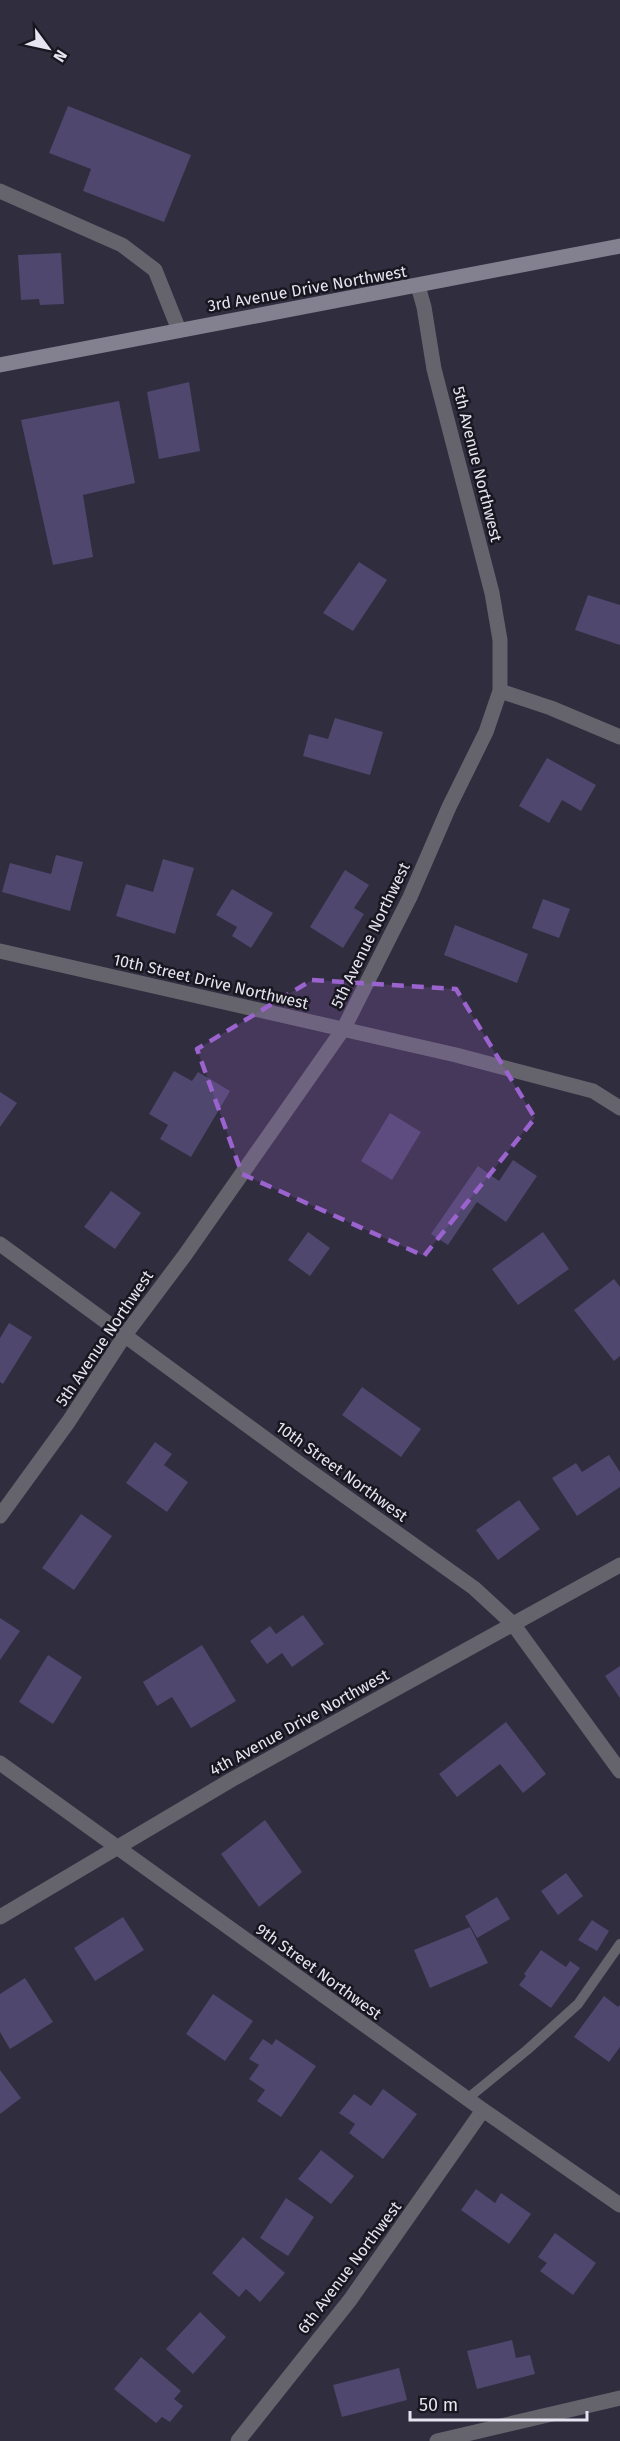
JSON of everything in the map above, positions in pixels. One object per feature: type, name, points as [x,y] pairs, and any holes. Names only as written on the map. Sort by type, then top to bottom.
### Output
[{"type":"main road","name":"3rd Avenue Drive Northwest","points":[[0,365],[620,246]]},
{"type":"street","points":[[0,191],[122,245],[155,270],[178,330]]},
{"type":"street","name":"5th Avenue Northwest","points":[[0,1516],[69,1421],[125,1335],[185,1255],[344,1028],[410,897],[449,807],[486,732],[500,691],[500,640],[492,594],[434,369],[424,307],[418,286]]},
{"type":"street","points":[[500,691],[551,708],[620,737]]},
{"type":"street","name":"10th Street Drive Northwest","points":[[0,951],[187,995],[344,1028],[592,1091],[620,1108]]},
{"type":"street","name":"10th Street Northwest","points":[[0,1244],[474,1588],[513,1624],[620,1771]]},
{"type":"street","name":"4th Avenue Drive Northwest","points":[[0,1917],[231,1780],[620,1565]]},
{"type":"street","name":"9th Street Northwest","points":[[0,1763],[483,2110],[620,2205]]},
{"type":"street","name":"6th Avenue Northwest","points":[[238,2441],[350,2300],[483,2110]]},
{"type":"street","points":[[437,2441],[620,2398]]},
{"type":"lane","points":[[468,2099],[578,2004],[620,1944]]},
{"type":"highlighted area","points":[[312,980],[456,989],[535,1118],[424,1256],[242,1174],[197,1049]]},
{"type":"building","points":[[68,106],[191,155],[164,222],[83,191],[91,169],[49,153]]},
{"type":"building","points":[[61,253],[64,304],[40,305],[39,299],[21,300],[18,255]]},
{"type":"building","points":[[189,382],[200,451],[159,459],[147,392]]},
{"type":"building","points":[[119,401],[135,483],[83,495],[93,557],[53,565],[21,420]]},
{"type":"building","points":[[359,562],[387,580],[353,631],[323,613]]},
{"type":"building","points":[[588,595],[620,605],[620,645],[575,630]]},
{"type":"building","points":[[335,718],[383,732],[370,775],[303,756],[309,734],[328,739]]},
{"type":"building","points":[[547,758],[596,785],[581,811],[562,800],[549,823],[519,806]]},
{"type":"building","points":[[56,855],[83,862],[70,911],[2,892],[10,863],[51,874]]},
{"type":"building","points":[[163,859],[194,868],[175,934],[116,916],[126,884],[153,892]]},
{"type":"building","points":[[345,870],[369,885],[354,908],[364,914],[343,948],[310,927]]},
{"type":"building","points":[[232,889],[273,913],[251,948],[232,936],[237,927],[216,915]]},
{"type":"building","points":[[543,899],[570,909],[559,938],[532,928]]},
{"type":"building","points":[[455,925],[528,954],[517,983],[444,955]]},
{"type":"building","points":[[174,1071],[192,1081],[198,1072],[230,1091],[191,1157],[160,1139],[168,1125],[149,1114]]},
{"type":"building","points":[[0,1092],[17,1103],[0,1127]]},
{"type":"building","points":[[390,1113],[421,1132],[392,1180],[361,1161]]},
{"type":"building","points":[[513,1160],[537,1176],[506,1222],[477,1202],[448,1245],[431,1234],[478,1166],[499,1181]]},
{"type":"building","points":[[111,1191],[141,1213],[115,1249],[84,1227]]},
{"type":"building","points":[[308,1232],[330,1248],[310,1276],[288,1260]]},
{"type":"building","points":[[543,1232],[569,1269],[518,1305],[492,1269]]},
{"type":"building","points":[[614,1279],[620,1287],[620,1356],[614,1361],[574,1310]]},
{"type":"building","points":[[9,1323],[32,1337],[3,1384],[0,1382],[0,1338]]},
{"type":"building","points":[[362,1387],[421,1429],[401,1457],[342,1415]]},
{"type":"building","points":[[155,1442],[172,1454],[164,1465],[188,1482],[167,1512],[126,1483]]},
{"type":"building","points":[[609,1455],[620,1472],[620,1487],[577,1516],[552,1478],[576,1463],[582,1472]]},
{"type":"building","points":[[519,1500],[540,1529],[498,1560],[476,1530]]},
{"type":"building","points":[[81,1514],[112,1536],[74,1590],[42,1568]]},
{"type":"building","points":[[303,1615],[324,1644],[292,1667],[282,1653],[267,1664],[250,1641],[270,1626],[276,1634]]},
{"type":"building","points":[[0,1618],[20,1631],[0,1660]]},
{"type":"building","points":[[202,1645],[236,1701],[191,1728],[172,1697],[157,1706],[143,1682]]},
{"type":"building","points":[[48,1655],[82,1677],[53,1724],[19,1702]]},
{"type":"building","points":[[620,1666],[620,1698],[605,1676]]},
{"type":"building","points":[[506,1722],[546,1774],[523,1793],[500,1764],[457,1797],[439,1774]]},
{"type":"building","points":[[265,1820],[302,1872],[259,1907],[221,1854]]},
{"type":"building","points":[[566,1873],[583,1896],[558,1915],[541,1891]]},
{"type":"building","points":[[497,1897],[510,1919],[477,1938],[465,1916]]},
{"type":"building","points":[[123,1917],[144,1950],[95,1981],[74,1948]]},
{"type":"building","points":[[592,1920],[609,1931],[597,1951],[578,1940]]},
{"type":"building","points":[[470,1927],[488,1963],[430,1988],[414,1950]]},
{"type":"building","points":[[541,1950],[566,1967],[570,1961],[580,1968],[551,2008],[519,1985]]},
{"type":"building","points":[[25,1978],[53,2022],[10,2049],[0,2032],[0,1994]]},
{"type":"building","points":[[213,1994],[253,2021],[225,2061],[186,2034]]},
{"type":"building","points":[[604,1996],[618,2007],[620,2005],[620,2047],[609,2062],[574,2037]]},
{"type":"building","points":[[263,2039],[272,2045],[276,2039],[316,2066],[281,2117],[257,2101],[265,2090],[249,2079],[259,2065],[249,2059]]},
{"type":"building","points":[[0,2070],[21,2098],[0,2114]]},
{"type":"building","points":[[383,2089],[417,2114],[383,2159],[349,2133],[355,2124],[339,2113],[354,2094],[371,2106]]},
{"type":"building","points":[[321,2150],[354,2176],[331,2204],[298,2179]]},
{"type":"building","points":[[476,2189],[495,2203],[501,2193],[531,2214],[509,2244],[461,2210]]},
{"type":"building","points":[[286,2198],[314,2217],[288,2256],[260,2238]]},
{"type":"building","points":[[555,2233],[596,2263],[573,2295],[540,2271],[547,2263],[538,2257]]},
{"type":"building","points":[[243,2237],[285,2273],[260,2302],[246,2289],[239,2297],[212,2273]]},
{"type":"building","points":[[200,2312],[226,2337],[193,2374],[166,2349]]},
{"type":"building","points":[[512,2340],[516,2358],[530,2355],[535,2374],[477,2389],[467,2351]]},
{"type":"building","points":[[141,2357],[181,2391],[174,2399],[183,2406],[170,2422],[162,2417],[156,2423],[114,2389]]},
{"type":"building","points":[[399,2368],[407,2400],[342,2417],[333,2385]]}]
